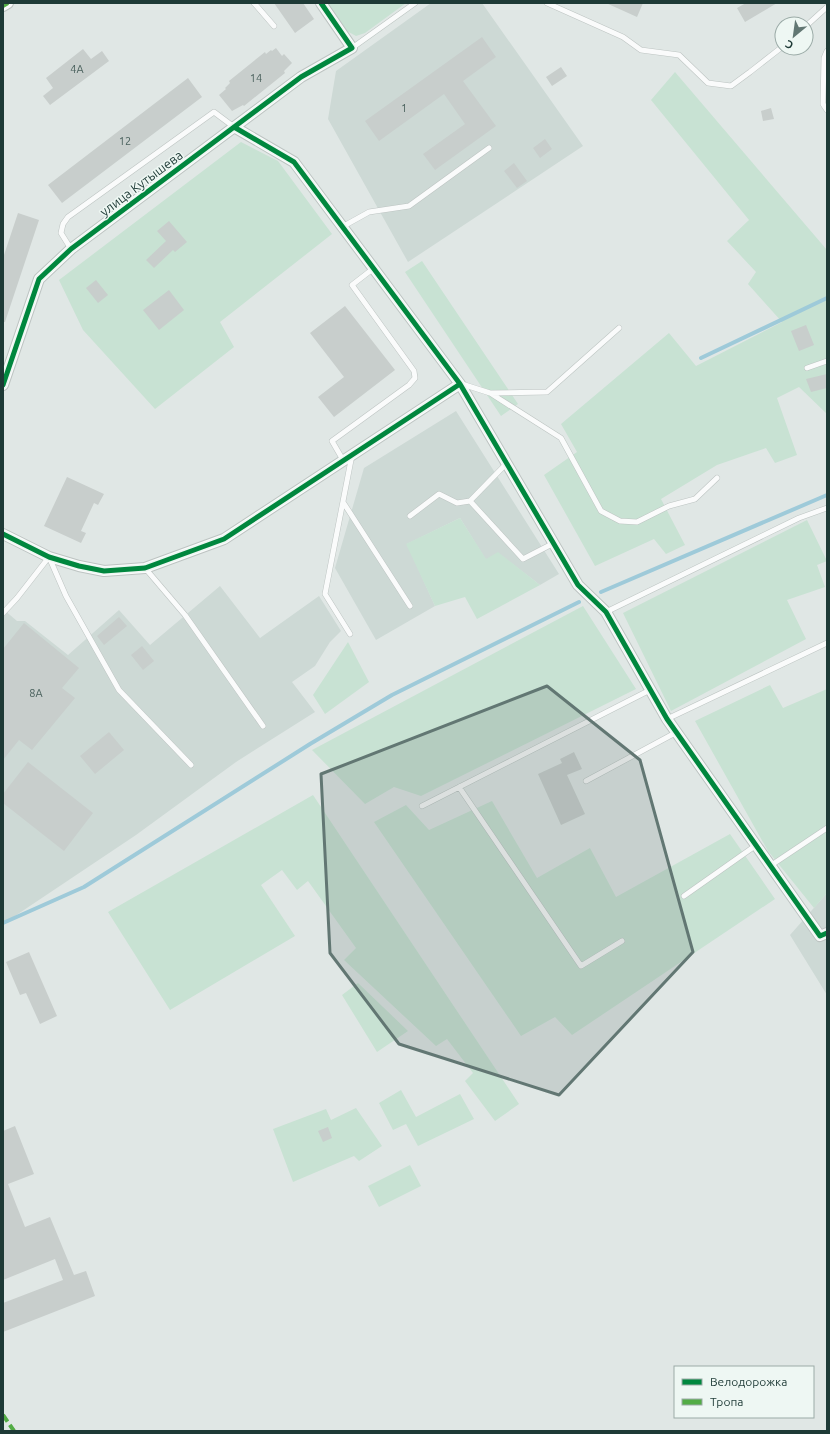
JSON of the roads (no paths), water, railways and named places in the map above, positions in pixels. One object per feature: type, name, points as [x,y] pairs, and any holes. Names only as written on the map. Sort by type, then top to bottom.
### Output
[{"type":"street","points":[[3,6],[8,3]]},
{"type":"street","points":[[321,3],[352,48]]},
{"type":"street","name":"улица Кутышева","points":[[3,385],[39,279],[71,249],[301,77],[352,48]]},
{"type":"street","points":[[234,127],[294,162],[460,384],[578,585],[606,612],[667,719],[755,846],[820,936],[827,933]]},
{"type":"street","points":[[3,534],[49,557],[79,566],[104,571],[145,568],[224,539],[460,384]]},
{"type":"lane","points":[[254,3],[274,26]]},
{"type":"lane","points":[[352,48],[414,3]]},
{"type":"lane","points":[[547,3],[623,37],[641,50],[680,55],[708,83],[731,86],[774,53]]},
{"type":"lane","points":[[814,19],[827,7]]},
{"type":"lane","points":[[827,51],[824,58],[823,104],[827,110]]},
{"type":"lane","points":[[71,249],[62,233],[63,224],[68,217],[214,112],[234,127]]},
{"type":"lane","points":[[342,227],[369,212],[409,206],[489,148]]},
{"type":"lane","points":[[343,460],[332,441],[409,385],[415,378],[414,371],[352,285],[374,268]]},
{"type":"lane","points":[[490,393],[547,392],[619,328]]},
{"type":"lane","points":[[807,368],[827,361]]},
{"type":"lane","points":[[460,384],[490,393],[562,438],[601,511],[620,521],[637,522],[669,506],[695,499],[717,478]]},
{"type":"lane","points":[[350,634],[325,594],[352,454]]},
{"type":"lane","points":[[410,516],[439,494],[457,503],[470,500],[507,463]]},
{"type":"lane","points":[[470,500],[523,559],[554,543]]},
{"type":"lane","points":[[343,502],[410,606]]},
{"type":"lane","points":[[606,612],[799,518],[827,508]]},
{"type":"lane","points":[[3,612],[17,598],[49,557],[66,596],[119,690],[190,765]]},
{"type":"lane","points":[[145,568],[185,615],[263,726]]},
{"type":"lane","points":[[667,719],[827,643]]},
{"type":"lane","points":[[422,806],[650,690]]},
{"type":"lane","points":[[586,781],[677,732]]},
{"type":"lane","points":[[459,787],[581,966],[622,941]]},
{"type":"lane","points":[[770,866],[827,828]]},
{"type":"lane","points":[[684,896],[755,846]]},
{"type":"waterway","points":[[701,358],[827,298]]},
{"type":"waterway","points":[[601,592],[827,495]]},
{"type":"waterway","points":[[3,923],[84,887],[310,744],[392,695],[579,602]]}]
